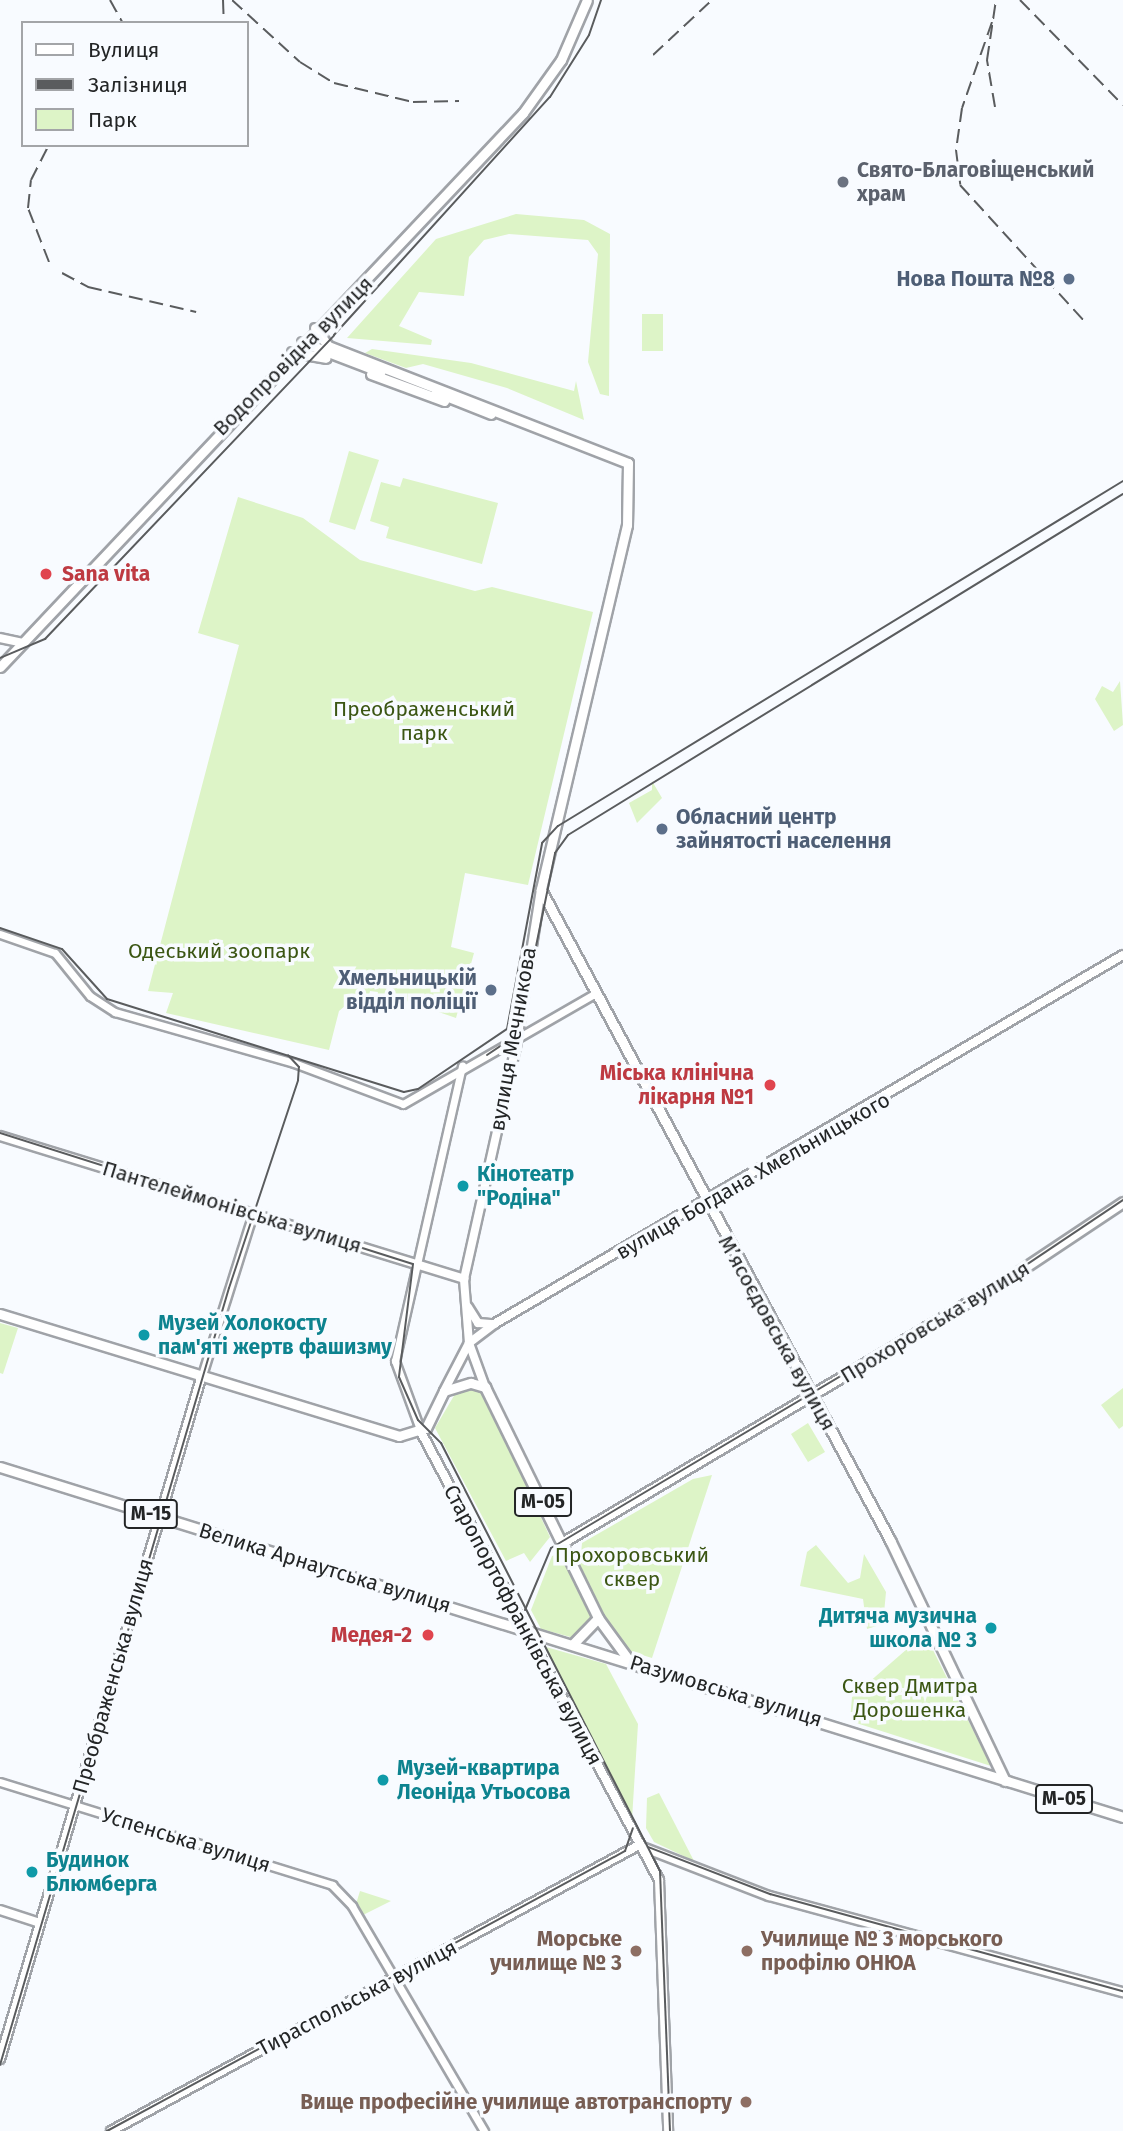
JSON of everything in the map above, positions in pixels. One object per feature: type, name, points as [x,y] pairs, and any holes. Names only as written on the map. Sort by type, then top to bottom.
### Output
[{"type":"main road","name":"Водопровідна вулиця","points":[[0,667],[292,352],[523,113],[574,36],[587,0]]},
{"type":"main road","points":[[315,328],[328,346],[484,406],[503,416]]},
{"type":"main road","points":[[302,342],[457,402],[484,406]]},
{"type":"main road","points":[[292,352],[503,416]]},
{"type":"main road","name":"вулиця Мечникова","points":[[503,416],[628,463],[627,525],[541,890],[513,1037],[516,1046],[464,1279],[469,1343],[485,1387],[598,1618],[617,1651],[636,1662]]},
{"type":"main road","points":[[0,638],[23,643]]},
{"type":"main road","name":"Мʼясоєдовська вулиця","points":[[541,890],[593,994],[895,1550],[1004,1780]]},
{"type":"main road","name":"вулиця Богдана Хмельницького","points":[[421,1432],[469,1343],[494,1324],[706,1203],[1123,955]]},
{"type":"main road","name":"Пантелеймонівська вулиця","points":[[0,1136],[464,1279]]},
{"type":"main road","name":"Прохоровська вулиця","points":[[563,1542],[812,1396],[1123,1202]]},
{"type":"main road","points":[[465,1297],[474,1320],[494,1324]]},
{"type":"main road","points":[[0,1314],[399,1436],[421,1432]]},
{"type":"main road","name":"Преображенська вулиця","points":[[0,2059],[202,1375]]},
{"type":"main road","points":[[444,1391],[471,1382],[485,1387]]},
{"type":"main road","name":"Старопортофранківська вулиця","points":[[421,1432],[659,1880],[668,2131]]},
{"type":"main road","name":"Велика Арнаутська вулиця","points":[[0,1467],[571,1643]]},
{"type":"main road","points":[[571,1643],[598,1618]]},
{"type":"main road","name":"Разумовська вулиця","points":[[571,1643],[1123,1817]]},
{"type":"main road","points":[[639,1845],[768,1896],[1123,1992]]},
{"type":"main road","name":"Тираспольська вулиця","points":[[111,2131],[639,1845]]},
{"type":"main road","points":[[0,1910],[40,1923]]},
{"type":"street","points":[[0,934],[55,953],[90,996],[115,1012],[300,1066],[403,1104],[462,1066],[593,994]]},
{"type":"street","name":"Старопортофранківська вулиця","points":[[421,1432],[396,1369],[414,1264],[462,1066]]},
{"type":"street","name":"Преображенська вулиця","points":[[202,1375],[253,1213]]},
{"type":"street","name":"Успенська вулиця","points":[[0,1782],[332,1885],[394,1978]]},
{"type":"street","points":[[394,1978],[484,2131]]},
{"type":"green space","points":[[516,214],[584,220],[610,234],[609,396],[600,394],[588,362],[598,254],[588,240],[509,234],[484,240],[469,257],[464,296],[419,292],[399,326],[432,340],[431,345],[347,338],[436,239]]},
{"type":"green space","points":[[642,314],[663,314],[663,351],[642,351]]},
{"type":"green space","points":[[372,349],[471,363],[574,391],[576,381],[584,420],[507,388],[423,364],[406,368],[365,353]]},
{"type":"green space","points":[[349,451],[379,460],[355,530],[329,522]]},
{"type":"green space","points":[[403,478],[498,503],[482,564],[386,538],[389,527],[370,521],[381,482],[400,487]]},
{"type":"green space","name":"Преображенський парк","points":[[238,497],[303,518],[360,560],[475,591],[492,587],[593,612],[528,885],[465,873],[451,947],[474,953],[456,1018],[395,997],[390,1003],[376,1000],[378,992],[370,991],[368,999],[352,1000],[339,1011],[329,1050],[166,1013],[173,993],[148,991],[239,645],[198,633]]},
{"type":"green space","points":[[1120,681],[1123,725],[1114,731],[1095,699],[1102,686],[1113,692]]},
{"type":"green space","points":[[652,781],[662,798],[637,823],[629,803],[652,790]]},
{"type":"green space","points":[[0,1323],[18,1328],[3,1374],[0,1373]]},
{"type":"green space","points":[[475,1388],[482,1391],[550,1537],[530,1562],[524,1553],[506,1561],[435,1428],[455,1394]]},
{"type":"green space","points":[[1123,1388],[1123,1426],[1119,1429],[1101,1405]]},
{"type":"green space","points":[[808,1423],[825,1452],[808,1462],[791,1434]]},
{"type":"green space","name":"Прохоровський сквер","points":[[712,1475],[652,1658],[629,1651],[606,1622],[580,1566],[582,1543],[693,1479]]},
{"type":"green space","points":[[816,1545],[848,1583],[860,1578],[864,1554],[886,1592],[883,1624],[867,1629],[863,1599],[800,1586],[807,1552]]},
{"type":"green space","points":[[560,1553],[592,1618],[574,1638],[541,1629],[531,1610],[552,1556]]},
{"type":"green space","name":"Сквер Дмитра Дорошенка","points":[[915,1642],[930,1644],[991,1766],[850,1721],[852,1697]]},
{"type":"green space","points":[[546,1647],[606,1664],[638,1724],[632,1819]]},
{"type":"green space","points":[[659,1793],[694,1861],[654,1842],[646,1828],[647,1798]]},
{"type":"green space","points":[[360,1891],[391,1901],[363,1915],[356,1904]]},
{"type":"tram line","points":[[0,658],[45,639],[334,335],[550,97],[589,35],[601,0]]},
{"type":"tram line","points":[[0,928],[62,949],[107,999],[404,1092],[418,1089],[507,1029],[542,843],[558,826],[1123,481]]},
{"type":"tram line","points":[[487,1055],[518,1034],[555,853],[568,835],[1123,494]]},
{"type":"tram line","points":[[0,2065],[229,1288],[298,1080],[299,1067],[288,1055]]},
{"type":"tram line","points":[[0,1133],[413,1264],[399,1377],[418,1420],[441,1443],[660,1871],[670,2131]]},
{"type":"tram line","points":[[525,1610],[551,1548],[1011,1275],[1123,1200]]},
{"type":"tram line","points":[[107,2131],[625,1851],[633,1828]]},
{"type":"tram line","points":[[648,1847],[770,1894],[1123,1991]]},
{"type":"railway","points":[[110,0],[122,21]]},
{"type":"railway","points":[[223,0],[224,21]]},
{"type":"railway","points":[[232,0],[300,62],[334,83],[413,102],[459,101]]},
{"type":"railway","points":[[653,55],[712,0]]},
{"type":"railway","points":[[995,107],[987,60],[996,0]]},
{"type":"railway","points":[[1020,0],[1123,105]]},
{"type":"railway","points":[[992,22],[962,108],[956,150],[960,185],[1086,323]]},
{"type":"railway","points":[[48,147],[31,180],[28,208],[49,262]]},
{"type":"railway","points":[[62,273],[88,287],[196,312]]},
{"type":"place","name":"Свято-Благовіщенський храм","points":[[843,182]]},
{"type":"place","name":"Нова Пошта №8","points":[[1069,279]]},
{"type":"place","name":"Sana vita","points":[[46,574]]},
{"type":"place","name":"Обласний центр зайнятості населення","points":[[662,829]]},
{"type":"place","name":"Хмельницькій відділ поліції","points":[[491,990]]},
{"type":"place","name":"Міська клінічна лікарня №1","points":[[770,1085]]},
{"type":"place","name":"Кінотеатр \"Родіна\"","points":[[463,1186]]},
{"type":"place","name":"Музей Холокосту пам'яті жертв фашизму","points":[[144,1335]]},
{"type":"place","name":"Дитяча музична школа № 3","points":[[991,1628]]},
{"type":"place","name":"Медея-2","points":[[428,1635]]},
{"type":"place","name":"Музей-квартира Леоніда Утьосова","points":[[383,1780]]},
{"type":"place","name":"Будинок Блюмберга","points":[[32,1872]]},
{"type":"place","name":"Морське училище № 3","points":[[636,1951]]},
{"type":"place","name":"Училище № 3 морського профілю ОНЮА","points":[[747,1951]]},
{"type":"place","name":"Вище професійне училище автотранспорту","points":[[746,2102]]},
{"type":"park label","name":"Одеський зоопарк","points":[[219,951]]}]
